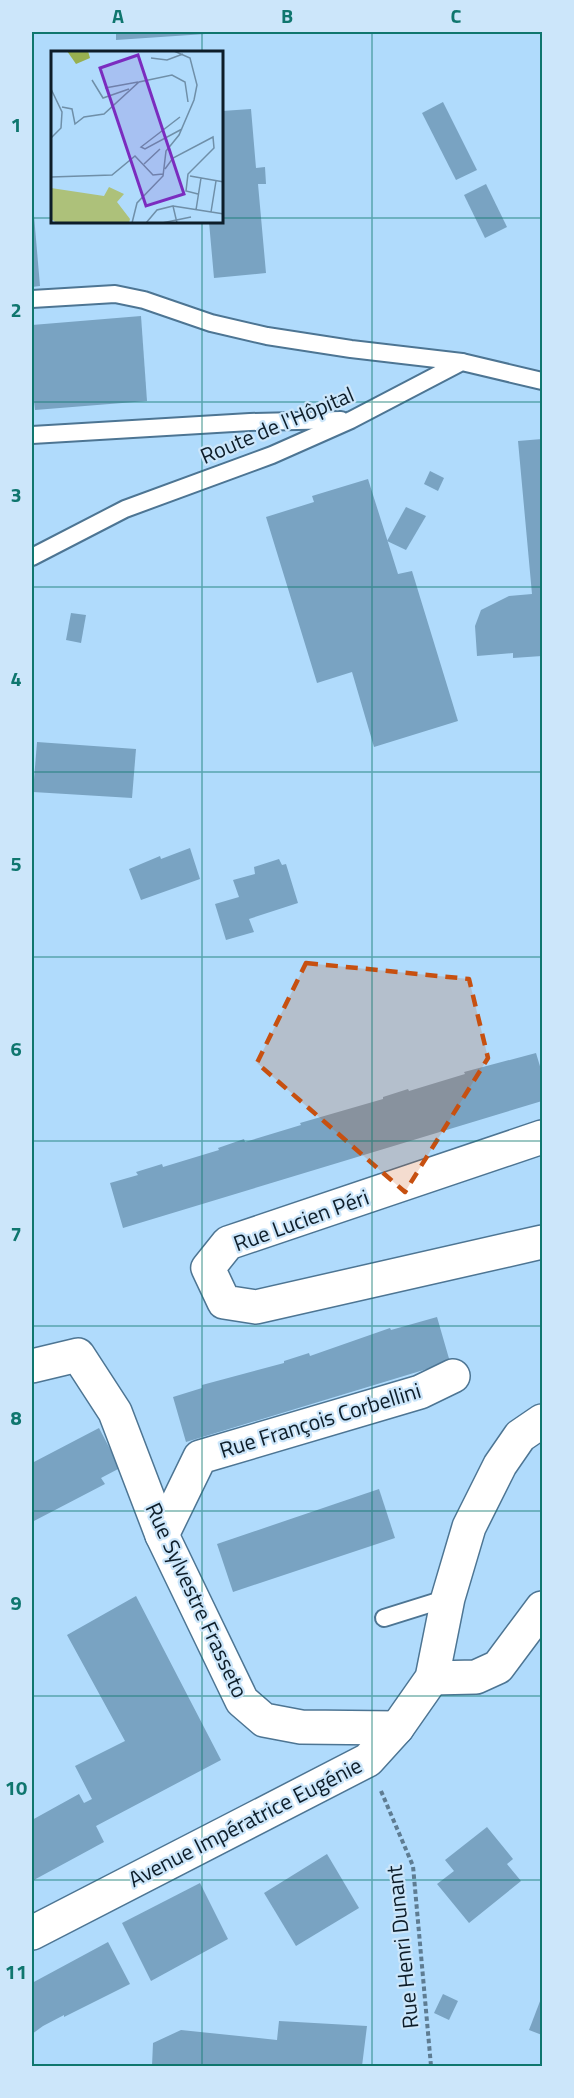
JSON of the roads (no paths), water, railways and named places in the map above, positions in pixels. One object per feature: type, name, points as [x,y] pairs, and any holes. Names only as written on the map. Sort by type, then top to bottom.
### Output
[{"type":"street","name":"Rue Lucien Péri","points":[[543,1137],[228,1243],[208,1268],[224,1302],[256,1307],[543,1242]]},
{"type":"street","name":"Rue Sylvestre Frasseto","points":[[32,1366],[78,1355],[115,1412],[162,1535],[242,1701],[264,1720],[301,1727],[397,1728]]},
{"type":"street","name":"Rue François Corbellini","points":[[162,1535],[200,1457],[420,1392],[453,1376]]},
{"type":"street","name":"Avenue Impératrice Eugénie","points":[[32,1933],[368,1760],[397,1728],[432,1678],[448,1598],[469,1527],[500,1465],[520,1436],[543,1421]]},
{"type":"street","points":[[432,1678],[476,1677],[498,1667],[543,1608]]},
{"type":"lane","points":[[32,299],[115,294],[144,300],[211,323],[267,336],[462,362],[543,381]]},
{"type":"lane","name":"Route de l'Hôpital","points":[[32,557],[125,509],[272,455],[351,420],[462,362]]},
{"type":"lane","points":[[32,435],[250,422],[351,420]]},
{"type":"lane","points":[[384,1618],[448,1598]]}]
